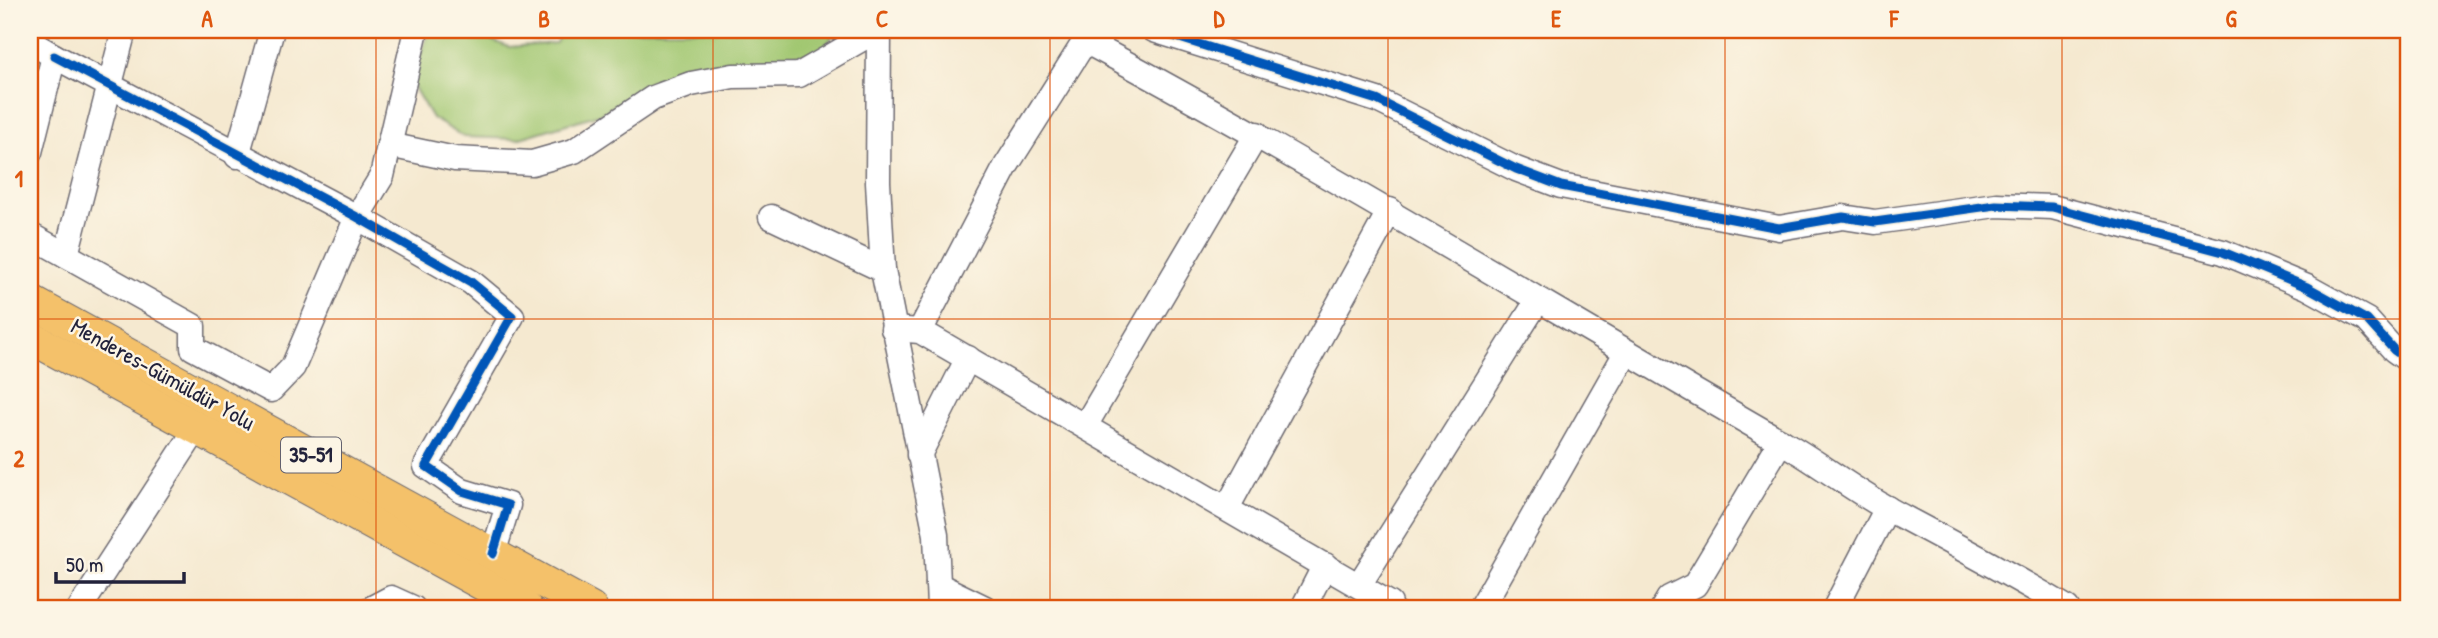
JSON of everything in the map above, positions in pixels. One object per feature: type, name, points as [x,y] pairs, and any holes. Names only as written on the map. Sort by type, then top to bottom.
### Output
[{"type":"main road","name":"Menderes-Gümüldür Yolu","points":[[30,301],[591,608]]},
{"type":"main road","name":"Menderes-Gümüldür Yolu","points":[[30,337],[526,608]]},
{"type":"street","points":[[66,255],[124,30]]},
{"type":"street","points":[[237,156],[272,30]]},
{"type":"street","points":[[30,235],[193,326],[193,348],[271,390],[293,367],[357,217],[382,176],[416,30]]},
{"type":"street","points":[[389,145],[455,159],[532,163],[575,151],[653,98],[691,84],[733,76],[799,75],[878,30],[878,183],[883,270],[936,536],[938,597],[985,608]]},
{"type":"street","points":[[1154,30],[1377,100],[1516,169],[1561,186],[1779,228],[1843,217],[1875,222],[1996,205],[2052,207],[2210,248],[2307,287],[2367,320],[2408,360]]},
{"type":"street","points":[[920,331],[1006,166],[1089,35],[1390,210],[1626,353],[1781,441],[1887,508],[1937,532],[2067,608]]},
{"type":"street","points":[[30,42],[237,156],[357,217],[471,282],[512,316],[426,466],[462,491],[508,505],[493,554]]},
{"type":"street","points":[[30,152],[54,56]]},
{"type":"street","points":[[1085,426],[1257,134]]},
{"type":"street","points":[[1227,508],[1390,210]]},
{"type":"street","points":[[771,217],[883,270]]},
{"type":"street","points":[[1359,585],[1538,300]]},
{"type":"street","points":[[893,329],[920,331],[1325,565],[1392,607]]},
{"type":"street","points":[[1481,608],[1626,353]]},
{"type":"street","points":[[919,455],[968,358]]},
{"type":"street","points":[[80,608],[197,428]]},
{"type":"street","points":[[1663,608],[1669,598],[1695,585],[1781,441]]},
{"type":"street","points":[[1835,608],[1887,508]]},
{"type":"street","points":[[1303,608],[1325,565]]},
{"type":"street","points":[[372,608],[391,598],[413,608]]},
{"type":"green space","points":[[430,30],[464,30],[509,47],[556,43],[561,30],[837,30],[822,51],[653,80],[603,113],[517,139],[464,137],[432,118],[410,81]]},
{"type":"cycle path","points":[[1154,30],[1377,100],[1516,169],[1561,186],[1779,228],[1843,217],[1875,222],[1996,205],[2052,207],[2223,252],[2307,287],[2367,320],[2394,350],[2408,360]]},
{"type":"cycle path","points":[[54,56],[357,217],[471,282],[512,316],[426,466],[462,491],[508,505],[493,554]]}]
